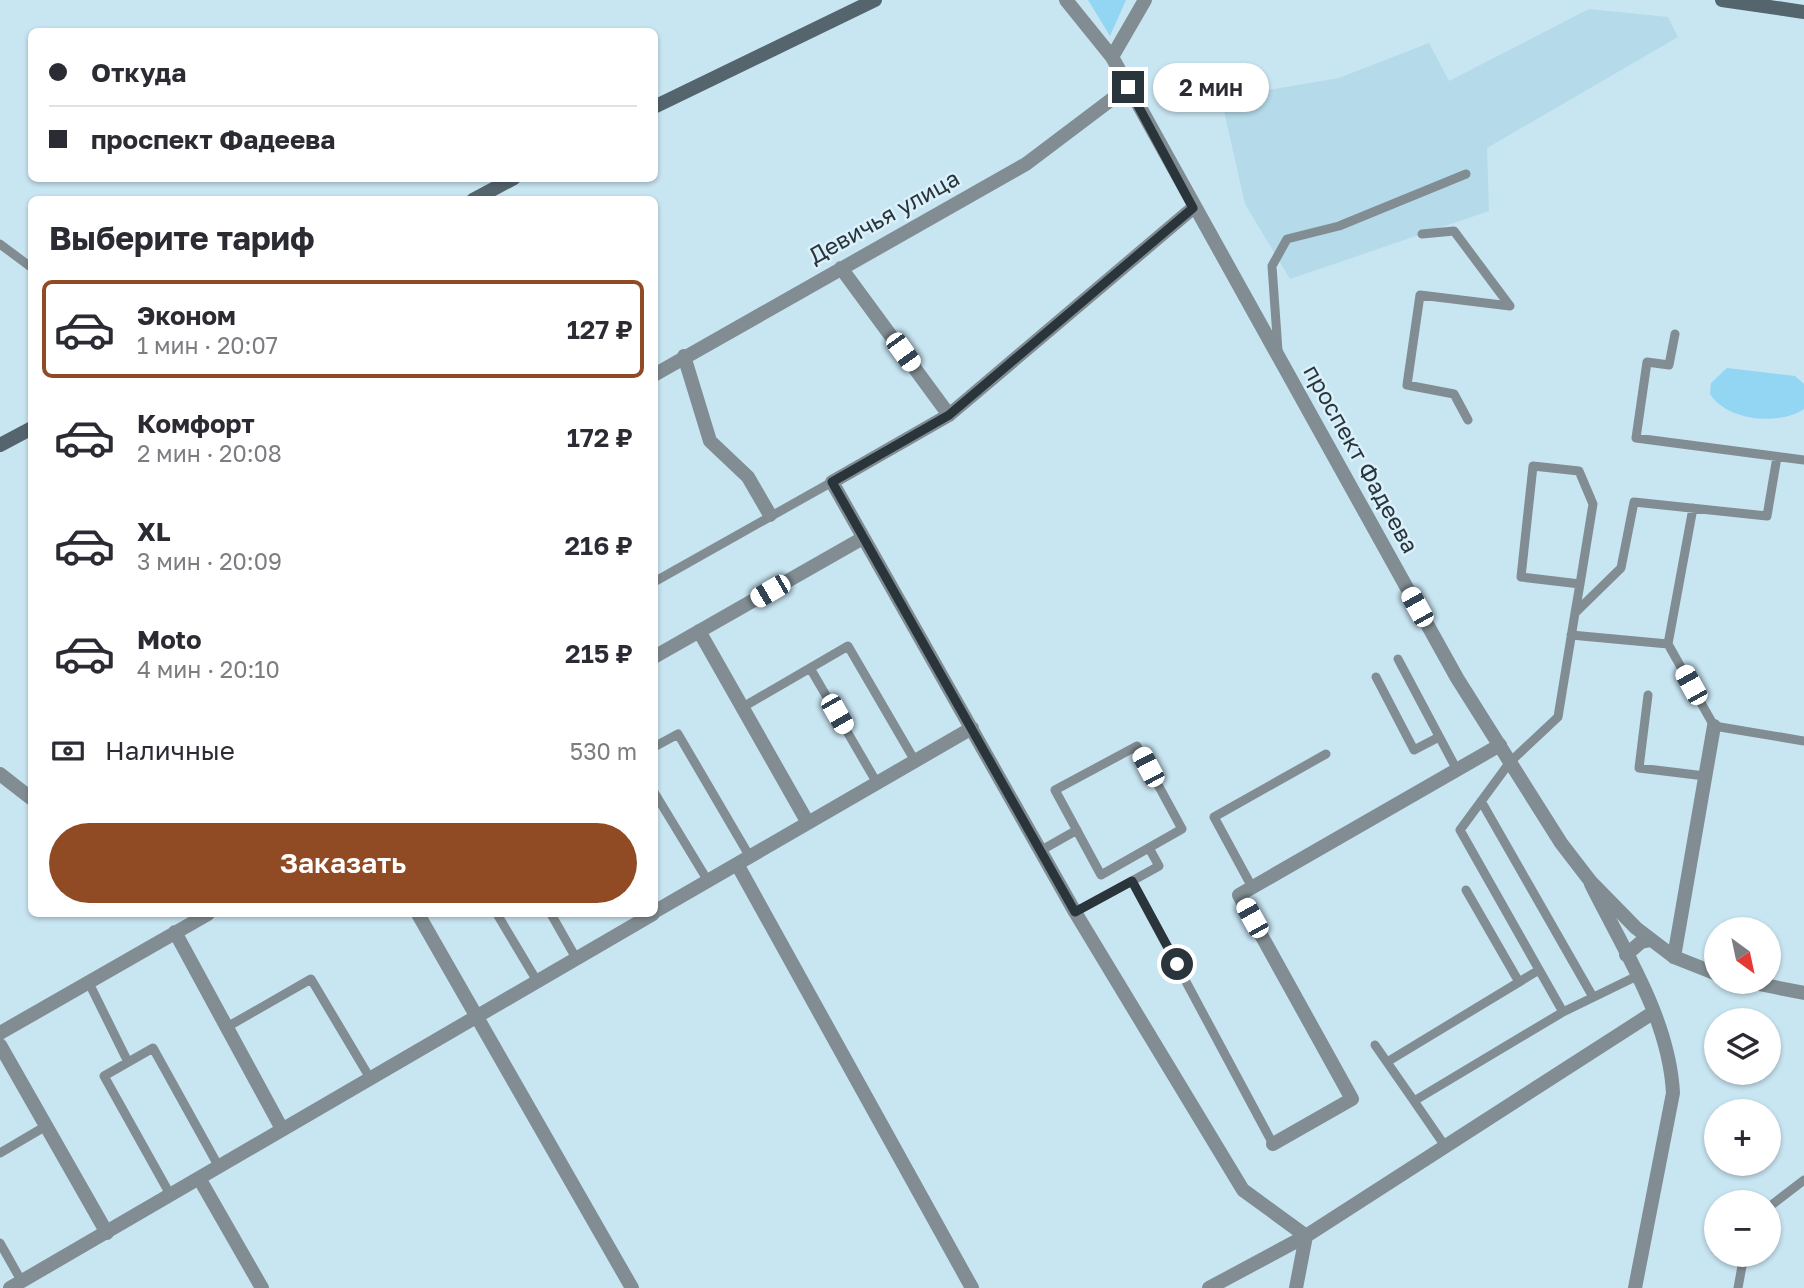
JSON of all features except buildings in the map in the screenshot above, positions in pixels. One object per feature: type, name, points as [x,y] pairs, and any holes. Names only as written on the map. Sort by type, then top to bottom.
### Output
[{"type":"main road","points":[[658,105],[874,0]]},
{"type":"main road","points":[[1722,0],[1804,12]]},
{"type":"main road","points":[[480,196],[507,182]]},
{"type":"main road","points":[[0,445],[28,430]]},
{"type":"street","name":"проспект Фадеева","points":[[1066,0],[1112,57],[1193,208],[1457,678],[1561,843],[1591,882],[1651,940],[1674,957],[1704,969]]},
{"type":"street","points":[[1112,57],[1145,0]]},
{"type":"street","name":"Девичья улица","points":[[658,372],[1026,164],[1128,87]]},
{"type":"street","points":[[1193,208],[949,415],[832,482],[1075,912],[1243,1190],[1306,1236]]},
{"type":"street","points":[[842,268],[949,415]]},
{"type":"street","points":[[684,356],[710,441],[748,477],[770,516]]},
{"type":"street","points":[[658,655],[863,538]]},
{"type":"street","points":[[699,631],[808,823]]},
{"type":"street","points":[[1674,957],[1714,726]]},
{"type":"street","points":[[658,908],[972,728]]},
{"type":"street","points":[[1273,1144],[1352,1098],[1239,895],[1500,745]]},
{"type":"street","points":[[0,774],[28,796]]},
{"type":"street","points":[[743,861],[972,1288]]},
{"type":"street","points":[[1591,882],[1654,1012],[1672,1069],[1673,1093],[1635,1288]]},
{"type":"street","points":[[0,1033],[202,917]]},
{"type":"street","points":[[420,917],[632,1288]]},
{"type":"street","points":[[16,1285],[643,917]]},
{"type":"street","points":[[175,932],[282,1129]]},
{"type":"street","points":[[1626,955],[1641,942],[1651,940]]},
{"type":"street","points":[[1782,989],[1804,993]]},
{"type":"street","points":[[1209,1288],[1306,1236],[1654,1012]]},
{"type":"street","points":[[0,1045],[107,1233]]},
{"type":"street","points":[[200,1178],[262,1288]]},
{"type":"street","points":[[1296,1288],[1306,1236]]},
{"type":"lane","points":[[1279,360],[1272,266],[1287,239],[1339,226],[1466,174]]},
{"type":"lane","points":[[1422,234],[1454,231],[1510,306],[1420,295],[1407,385],[1454,394],[1468,420]]},
{"type":"lane","points":[[0,244],[28,265]]},
{"type":"lane","points":[[1675,334],[1669,365],[1647,362],[1636,438],[1804,460]]},
{"type":"lane","points":[[1575,613],[1621,568],[1634,502],[1767,516],[1777,457]]},
{"type":"lane","points":[[1563,1012],[1460,830],[1510,762],[1558,717],[1571,635],[1580,584],[1593,504],[1578,471],[1533,466],[1521,577],[1580,584]]},
{"type":"lane","points":[[658,580],[832,482]]},
{"type":"lane","points":[[1693,508],[1668,644],[1714,726],[1804,741]]},
{"type":"lane","points":[[1571,635],[1668,644]]},
{"type":"lane","points":[[743,707],[848,646],[915,761]]},
{"type":"lane","points":[[1398,659],[1457,770]]},
{"type":"lane","points":[[810,668],[877,783]]},
{"type":"lane","points":[[1376,677],[1414,750],[1439,737]]},
{"type":"lane","points":[[1648,695],[1639,768],[1705,776]]},
{"type":"lane","points":[[658,745],[678,734],[743,861]]},
{"type":"lane","points":[[1137,746],[1182,829],[1149,848],[1101,875],[1055,790],[1137,746]]},
{"type":"lane","points":[[1252,887],[1214,817],[1326,754]]},
{"type":"lane","points":[[658,799],[708,881]]},
{"type":"lane","points":[[1481,802],[1593,997]]},
{"type":"lane","points":[[1040,851],[1077,830]]},
{"type":"lane","points":[[1075,912],[1159,866],[1149,848]]},
{"type":"lane","points":[[1132,881],[1273,1144]]},
{"type":"lane","points":[[1466,890],[1519,982]]},
{"type":"lane","points":[[499,917],[537,981]]},
{"type":"lane","points":[[553,917],[576,958]]},
{"type":"lane","points":[[1387,1062],[1539,970]]},
{"type":"lane","points":[[1414,1101],[1563,1012],[1637,976]]},
{"type":"lane","points":[[227,1027],[311,979],[370,1078]]},
{"type":"lane","points":[[88,981],[128,1062]]},
{"type":"lane","points":[[1375,1045],[1445,1146]]},
{"type":"lane","points":[[171,1196],[104,1076],[153,1048],[219,1167]]},
{"type":"lane","points":[[0,1153],[46,1126]]},
{"type":"lane","points":[[1781,1198],[1804,1180]]},
{"type":"lane","points":[[0,1243],[16,1285]]},
{"type":"lane","points":[[1738,1288],[1742,1267]]},
{"type":"shaded area","points":[[1088,0],[1126,0],[1110,36]]},
{"type":"shaded area","points":[[1589,9],[1668,17],[1678,37],[1487,148],[1489,211],[1290,279],[1245,204],[1221,98],[1339,78],[1429,43],[1449,81]]},
{"type":"shaded area","points":[[1727,368],[1795,376],[1804,384],[1804,409],[1781,418],[1768,419],[1728,410],[1710,394],[1711,383]]},
{"type":"route","points":[[1128,87],[1193,208],[949,415],[832,482],[1075,912],[1132,881],[1177,964]]}]
